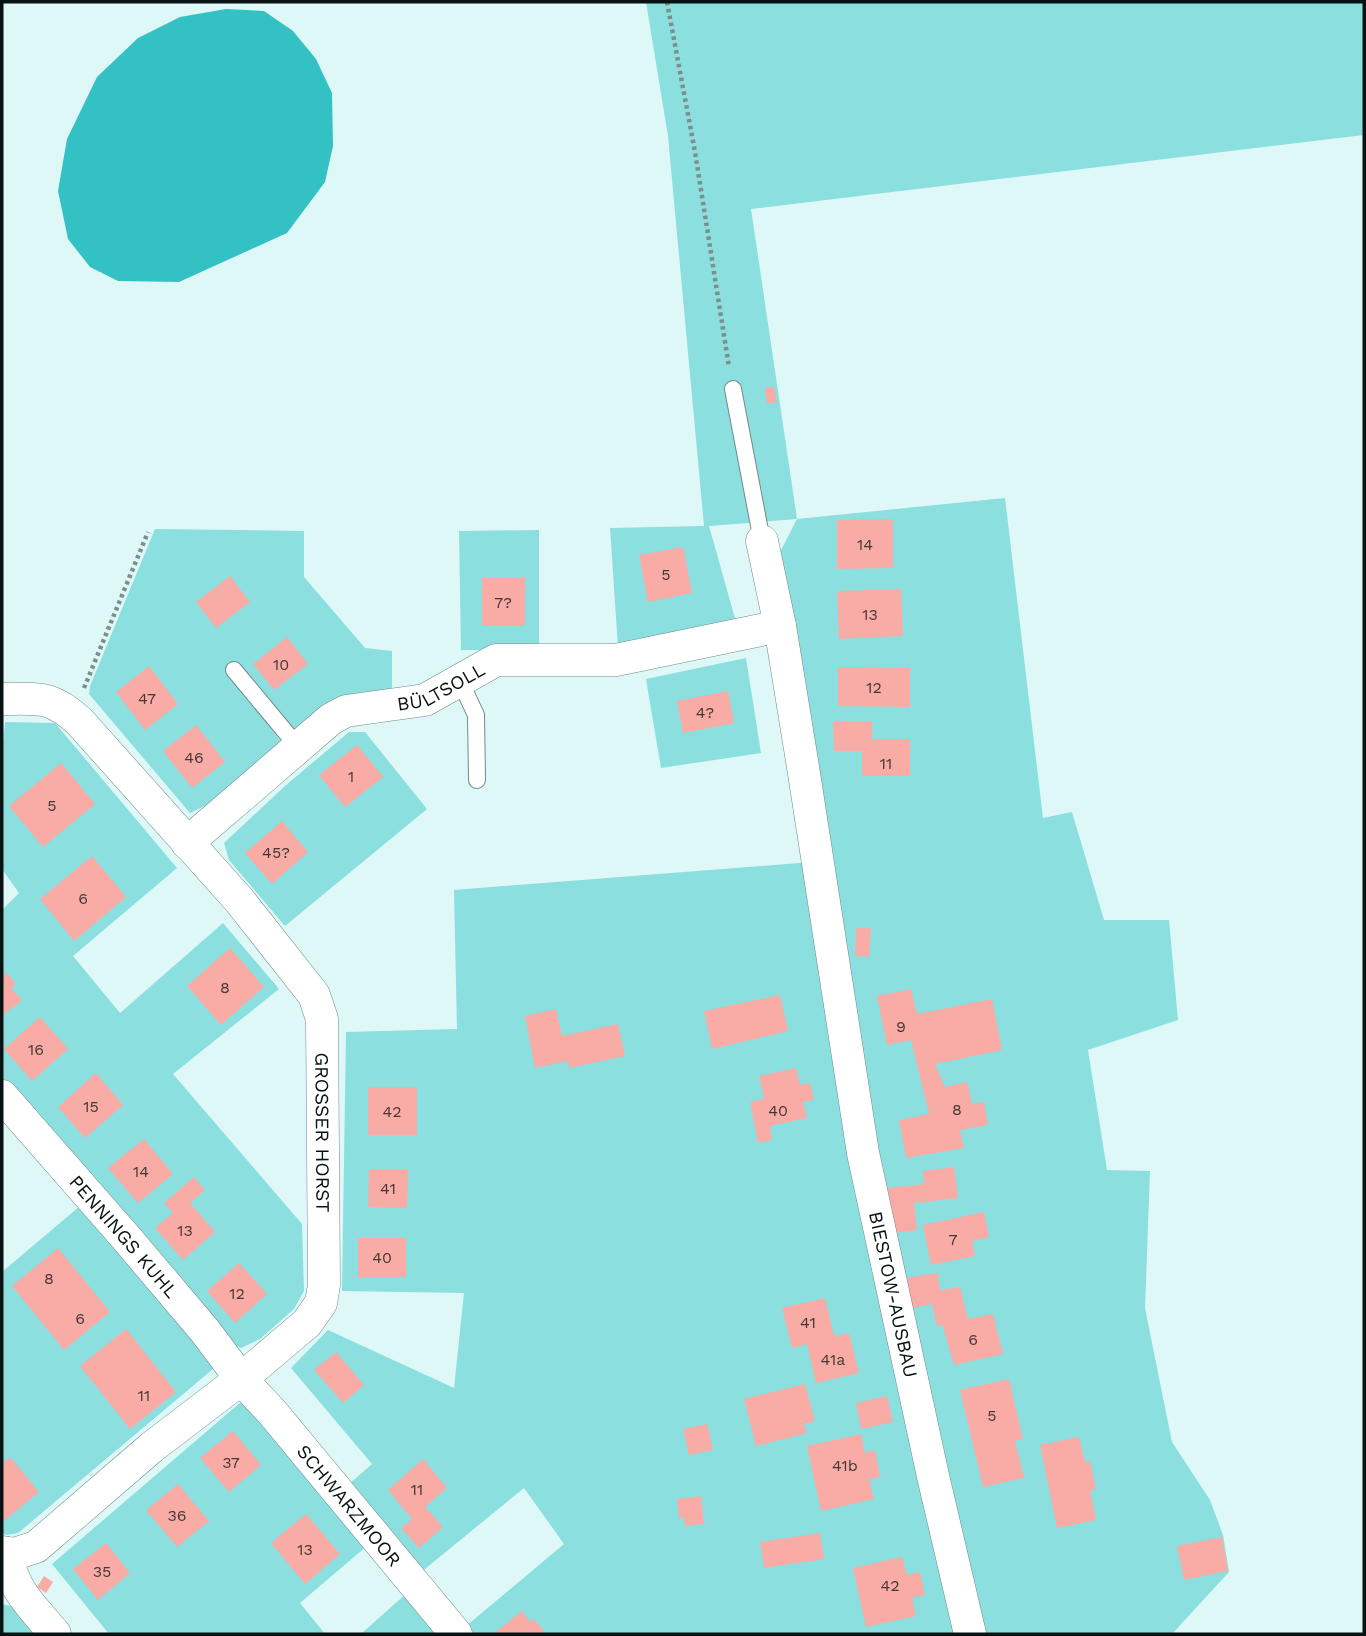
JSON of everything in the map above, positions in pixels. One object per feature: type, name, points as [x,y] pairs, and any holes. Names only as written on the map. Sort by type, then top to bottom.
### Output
[{"type":"street","name":"BIESTOW-AUSBAU","points":[[762,541],[780,626],[863,1153],[970,1634]]},
{"type":"street","name":"BÜLTSOLL","points":[[187,843],[331,719],[346,711],[425,700],[495,660],[616,660],[780,626]]},
{"type":"street","name":"GROSSER HORST","points":[[2,699],[45,699],[61,704],[71,713],[239,900],[314,995],[322,1019],[324,1285],[321,1303],[307,1323],[152,1447],[36,1547],[14,1554],[4,1553]]},
{"type":"street","name":"PENNINGS KUHL","points":[[2,1096],[128,1240],[241,1378]]},
{"type":"street","name":"SCHWARZMOOR","points":[[241,1378],[456,1634]]},
{"type":"street","points":[[4,1553],[15,1585],[55,1634]]},
{"type":"lane","points":[[733,389],[762,541]]},
{"type":"lane","points":[[234,670],[298,747]]},
{"type":"lane","points":[[460,681],[476,715],[477,779]]},
{"type":"path","points":[[667,2],[695,152],[733,389]]},
{"type":"path","points":[[71,713],[88,681],[148,532]]},
{"type":"shaded area","points":[[646,2],[1364,2],[1364,135],[751,209],[797,519],[709,526],[736,622],[618,647],[610,528],[704,526],[668,136]]},
{"type":"shaded area","points":[[226,9],[264,11],[293,31],[316,59],[332,93],[333,146],[325,182],[287,233],[179,282],[118,281],[90,267],[68,239],[58,191],[67,139],[97,77],[138,38],[180,17]]},
{"type":"shaded area","points":[[1005,498],[1043,818],[1072,812],[1104,920],[1169,920],[1178,1020],[1088,1050],[1107,1170],[1150,1171],[1145,1308],[1172,1442],[1210,1500],[1223,1535],[1229,1572],[1172,1634],[471,1634],[465,1627],[564,1544],[524,1488],[420,1573],[348,1485],[372,1464],[291,1368],[328,1330],[454,1388],[464,1293],[342,1291],[346,1032],[457,1029],[454,890],[825,861],[776,560],[797,519]]},
{"type":"shaded area","points":[[155,529],[304,531],[304,577],[365,648],[392,651],[392,694],[292,733],[228,672],[282,743],[213,802],[190,813],[89,694]]},
{"type":"shaded area","points":[[539,530],[539,650],[461,650],[459,531]]},
{"type":"shaded area","points":[[746,658],[761,753],[661,768],[646,679]]},
{"type":"shaded area","points":[[5,722],[55,723],[177,868],[73,956],[120,1013],[223,923],[279,989],[173,1074],[302,1224],[304,1291],[294,1309],[260,1339],[241,1348],[230,1343],[2,1079],[2,910],[19,893],[2,869],[2,757]]},
{"type":"shaded area","points":[[349,732],[365,732],[427,809],[285,926],[229,860],[224,843],[285,786]]},
{"type":"shaded area","points":[[80,1206],[210,1358],[213,1369],[18,1533],[6,1535],[2,1533],[2,1272]]},
{"type":"shaded area","points":[[241,1402],[252,1407],[368,1545],[300,1603],[325,1634],[109,1634],[52,1564]]},
{"type":"shaded area","points":[[408,1592],[443,1634],[361,1634]]},
{"type":"shaded area","points":[[2,1604],[18,1608],[40,1634],[2,1634]]},
{"type":"building","points":[[774,387],[777,402],[767,404],[765,388]]},
{"type":"building","points":[[893,519],[893,568],[837,569],[837,520]]},
{"type":"building","points":[[683,547],[692,593],[648,602],[639,555]]},
{"type":"building","points":[[230,576],[250,602],[216,628],[196,602]]},
{"type":"building","points":[[482,578],[525,578],[525,626],[482,626]]},
{"type":"building","points":[[901,589],[903,636],[839,639],[837,591]]},
{"type":"building","points":[[287,637],[308,664],[274,690],[253,664]]},
{"type":"building","points":[[149,666],[178,704],[145,730],[116,692]]},
{"type":"building","points":[[838,667],[910,668],[910,707],[838,706]]},
{"type":"building","points":[[728,691],[734,723],[683,733],[677,701]]},
{"type":"building","points":[[872,721],[872,739],[910,739],[910,776],[862,776],[862,751],[834,751],[833,722]]},
{"type":"building","points":[[196,725],[225,762],[192,788],[163,751]]},
{"type":"building","points":[[357,745],[383,777],[345,807],[319,775]]},
{"type":"building","points":[[61,763],[95,804],[43,847],[9,806]]},
{"type":"building","points":[[282,821],[308,852],[272,884],[245,853]]},
{"type":"building","points":[[92,856],[126,897],[74,941],[40,899]]},
{"type":"building","points":[[856,928],[871,928],[869,957],[855,956]]},
{"type":"building","points":[[230,948],[264,987],[221,1025],[187,986]]},
{"type":"building","points":[[7,973],[16,984],[11,988],[22,1000],[2,1016],[2,977]]},
{"type":"building","points":[[911,989],[917,1014],[992,999],[1002,1050],[935,1064],[945,1087],[967,1082],[972,1104],[984,1102],[988,1125],[960,1130],[964,1148],[906,1158],[899,1120],[929,1114],[911,1040],[887,1045],[877,996]]},
{"type":"building","points":[[780,995],[788,1031],[712,1049],[704,1011]]},
{"type":"building","points":[[556,1009],[562,1036],[618,1024],[625,1056],[569,1068],[568,1061],[535,1068],[525,1016]]},
{"type":"building","points":[[40,1017],[68,1049],[32,1081],[4,1049]]},
{"type":"building","points":[[796,1068],[800,1085],[810,1083],[814,1100],[803,1102],[807,1118],[770,1126],[772,1140],[758,1143],[750,1102],[764,1099],[759,1076]]},
{"type":"building","points":[[96,1073],[123,1105],[85,1138],[58,1107]]},
{"type":"building","points":[[368,1087],[417,1087],[417,1135],[368,1135]]},
{"type":"building","points":[[144,1139],[173,1174],[138,1203],[108,1168]]},
{"type":"building","points":[[954,1167],[958,1198],[914,1203],[917,1230],[886,1234],[880,1189],[924,1184],[923,1171]]},
{"type":"building","points":[[369,1169],[408,1169],[407,1208],[368,1207]]},
{"type":"building","points":[[194,1177],[205,1190],[190,1203],[215,1232],[183,1260],[155,1228],[173,1213],[164,1203]]},
{"type":"building","points":[[984,1212],[989,1237],[972,1241],[975,1256],[931,1265],[923,1225]]},
{"type":"building","points":[[358,1238],[406,1238],[406,1277],[358,1277]]},
{"type":"building","points":[[58,1248],[110,1312],[64,1350],[12,1286]]},
{"type":"building","points":[[239,1263],[267,1294],[235,1323],[207,1291]]},
{"type":"building","points":[[938,1273],[940,1290],[960,1287],[968,1319],[993,1314],[1003,1354],[954,1365],[942,1324],[937,1327],[932,1304],[904,1310],[898,1279]]},
{"type":"building","points":[[825,1298],[834,1336],[849,1333],[859,1373],[816,1383],[807,1344],[792,1348],[782,1308]]},
{"type":"building","points":[[126,1329],[176,1392],[130,1429],[80,1366]]},
{"type":"building","points":[[336,1352],[364,1385],[343,1403],[314,1370]]},
{"type":"building","points":[[1009,1379],[1023,1439],[1015,1441],[1024,1478],[983,1487],[960,1390]]},
{"type":"building","points":[[805,1384],[815,1421],[804,1424],[807,1433],[756,1446],[744,1399]]},
{"type":"building","points":[[887,1396],[893,1422],[861,1429],[856,1403]]},
{"type":"building","points":[[707,1424],[713,1450],[689,1455],[683,1429]]},
{"type":"building","points":[[233,1431],[261,1465],[229,1492],[200,1458]]},
{"type":"building","points":[[861,1434],[865,1453],[875,1450],[880,1477],[869,1479],[874,1499],[821,1511],[807,1446]]},
{"type":"building","points":[[1079,1437],[1085,1462],[1090,1461],[1096,1489],[1090,1490],[1096,1520],[1057,1528],[1040,1445]]},
{"type":"building","points":[[10,1457],[39,1492],[5,1520],[2,1516],[2,1464]]},
{"type":"building","points":[[423,1459],[447,1488],[425,1507],[443,1527],[419,1548],[401,1528],[412,1519],[388,1490]]},
{"type":"building","points":[[178,1484],[209,1521],[177,1547],[146,1510]]},
{"type":"building","points":[[701,1496],[704,1524],[685,1526],[684,1518],[679,1518],[677,1499]]},
{"type":"building","points":[[306,1514],[340,1554],[305,1584],[271,1543]]},
{"type":"building","points":[[820,1533],[824,1559],[764,1568],[760,1542]]},
{"type":"building","points":[[1222,1537],[1228,1571],[1184,1580],[1177,1546]]},
{"type":"building","points":[[106,1543],[130,1573],[98,1600],[73,1569]]},
{"type":"building","points":[[902,1557],[907,1575],[920,1572],[925,1595],[912,1598],[916,1616],[866,1627],[853,1568]]},
{"type":"building","points":[[44,1576],[53,1582],[46,1593],[37,1587]]},
{"type":"building","points":[[522,1611],[530,1622],[534,1619],[544,1631],[541,1634],[493,1634]]}]
